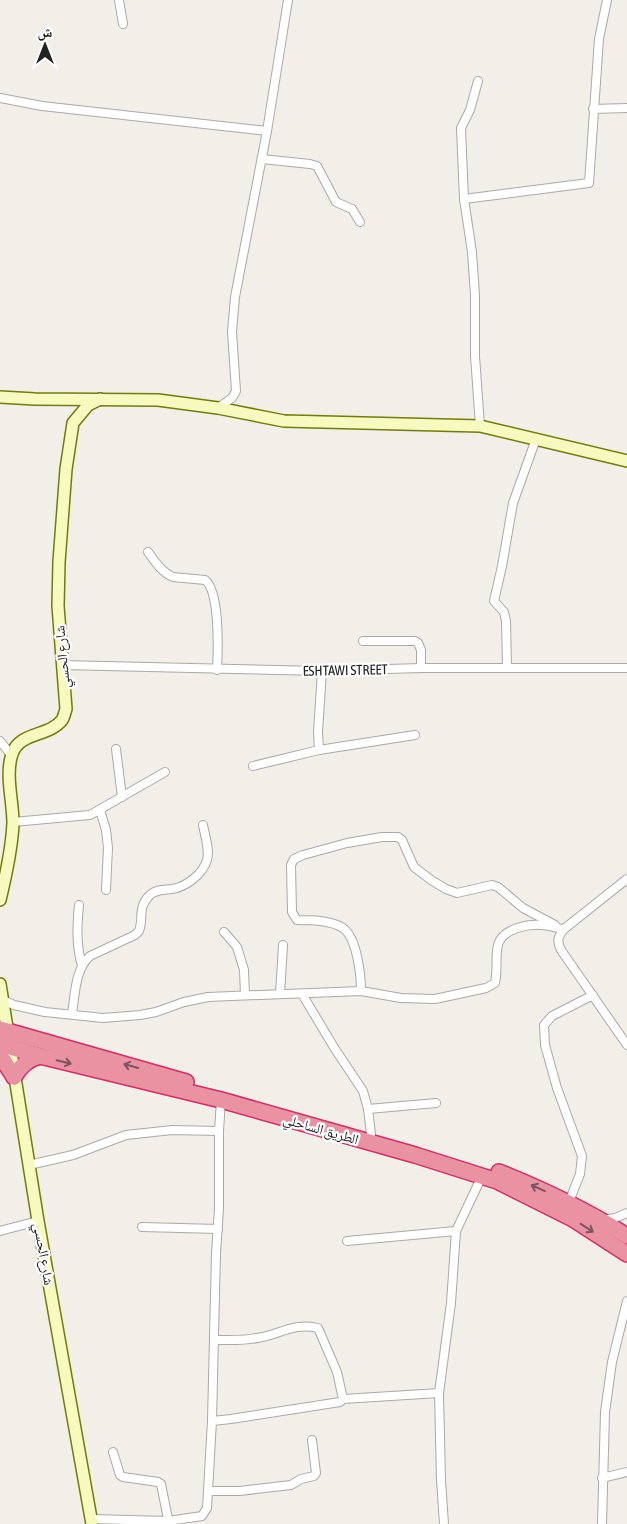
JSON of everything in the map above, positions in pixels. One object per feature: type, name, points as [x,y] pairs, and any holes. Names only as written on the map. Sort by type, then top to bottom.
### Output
[{"type":"highway","name":"الطريق الساحلي","points":[[4,1041],[40,1056],[221,1100],[498,1181],[573,1219],[627,1254]]},
{"type":"highway","name":"الطريق الساحلي","points":[[4,1041],[371,1134],[498,1172],[569,1202],[627,1236]]},
{"type":"highway","points":[[4,1041],[14,1077]]},
{"type":"highway","points":[[14,1077],[22,1065],[40,1056]]},
{"type":"street","points":[[119,0],[123,24]]},
{"type":"street","points":[[218,408],[232,398],[236,391],[232,332],[234,297],[267,132],[288,0]]},
{"type":"street","points":[[464,199],[589,183],[599,39],[606,0]]},
{"type":"street","points":[[478,81],[470,110],[461,128],[464,199],[473,270],[475,356],[480,426]]},
{"type":"street","points":[[0,98],[42,106],[267,132]]},
{"type":"street","points":[[593,109],[627,108]]},
{"type":"street","points":[[262,159],[317,166],[336,202],[352,209],[360,222]]},
{"type":"street","points":[[0,396],[35,400],[158,400],[218,408],[284,421],[480,426],[627,461]]},
{"type":"street","points":[[73,423],[88,406],[102,399]]},
{"type":"street","points":[[61,400],[72,413],[73,423]]},
{"type":"street","name":"شارع الحسي","points":[[12,756],[19,743],[24,739],[44,731],[62,720],[66,700],[58,606],[59,562],[66,469],[73,423]]},
{"type":"street","points":[[507,667],[506,621],[504,612],[494,601],[513,503],[536,439]]},
{"type":"street","points":[[148,552],[162,571],[168,575],[208,582],[219,630],[217,670]]},
{"type":"street","points":[[363,641],[416,641],[420,650],[421,668]]},
{"type":"street","name":"ESHTAWI STREET","points":[[62,665],[322,671],[507,667],[627,668]]},
{"type":"street","points":[[319,750],[318,732],[322,671]]},
{"type":"street","points":[[253,766],[319,750],[415,735]]},
{"type":"street","points":[[0,741],[12,756],[5,775],[13,822],[4,862],[0,900]]},
{"type":"street","points":[[116,749],[122,797]]},
{"type":"street","points":[[13,822],[90,815],[165,772]]},
{"type":"street","points":[[100,810],[106,830],[108,848],[106,890]]},
{"type":"street","points":[[72,1014],[82,966],[90,956],[135,935],[139,931],[142,908],[152,893],[187,884],[204,866],[208,854],[203,825]]},
{"type":"street","points":[[361,991],[358,964],[349,936],[344,929],[316,921],[297,920],[292,912],[291,865],[294,859],[347,843],[398,836],[402,840],[414,867],[446,889],[457,893],[492,885],[498,887],[524,908],[564,930]]},
{"type":"street","points":[[627,879],[564,930],[557,941],[561,950],[627,1045]]},
{"type":"street","points":[[79,905],[77,951],[82,966]]},
{"type":"street","points":[[2,1000],[44,1012],[103,1018],[156,1012],[184,1002],[208,997],[361,991],[401,998],[435,998],[486,988],[495,983],[498,942],[504,935],[518,927],[540,924],[564,930]]},
{"type":"street","points":[[224,932],[237,947],[244,970],[245,995]]},
{"type":"street","points":[[280,994],[283,945]]},
{"type":"street","points":[[0,984],[4,1041]]},
{"type":"street","points":[[302,994],[363,1091],[368,1109],[371,1134]]},
{"type":"street","points":[[569,1202],[580,1174],[582,1156],[557,1088],[545,1045],[544,1026],[552,1016],[593,995]]},
{"type":"street","name":"شارع الحسي","points":[[14,1077],[92,1522]]},
{"type":"street","points":[[92,1522],[168,1523],[204,1515],[207,1508],[212,1421],[221,1100]]},
{"type":"street","points":[[368,1109],[436,1103]]},
{"type":"street","points":[[29,1165],[73,1155],[126,1135],[155,1131],[219,1131]]},
{"type":"street","points":[[444,1524],[440,1480],[440,1393],[451,1302],[456,1231],[482,1176]]},
{"type":"street","points":[[602,1220],[615,1218],[627,1213]]},
{"type":"street","points":[[0,1231],[38,1221]]},
{"type":"street","points":[[142,1227],[218,1228]]},
{"type":"street","points":[[347,1241],[456,1231]]},
{"type":"street","points":[[602,1524],[604,1412],[612,1362],[627,1301]]},
{"type":"street","points":[[214,1340],[259,1338],[295,1327],[318,1328],[337,1372],[343,1399]]},
{"type":"street","points":[[212,1421],[340,1402],[343,1399],[440,1393]]},
{"type":"street","points":[[209,1491],[240,1491],[291,1485],[301,1479],[314,1476],[316,1473],[312,1440]]},
{"type":"street","points":[[113,1452],[120,1475],[124,1478],[161,1484],[168,1523]]},
{"type":"street","points":[[602,1478],[627,1472]]}]
